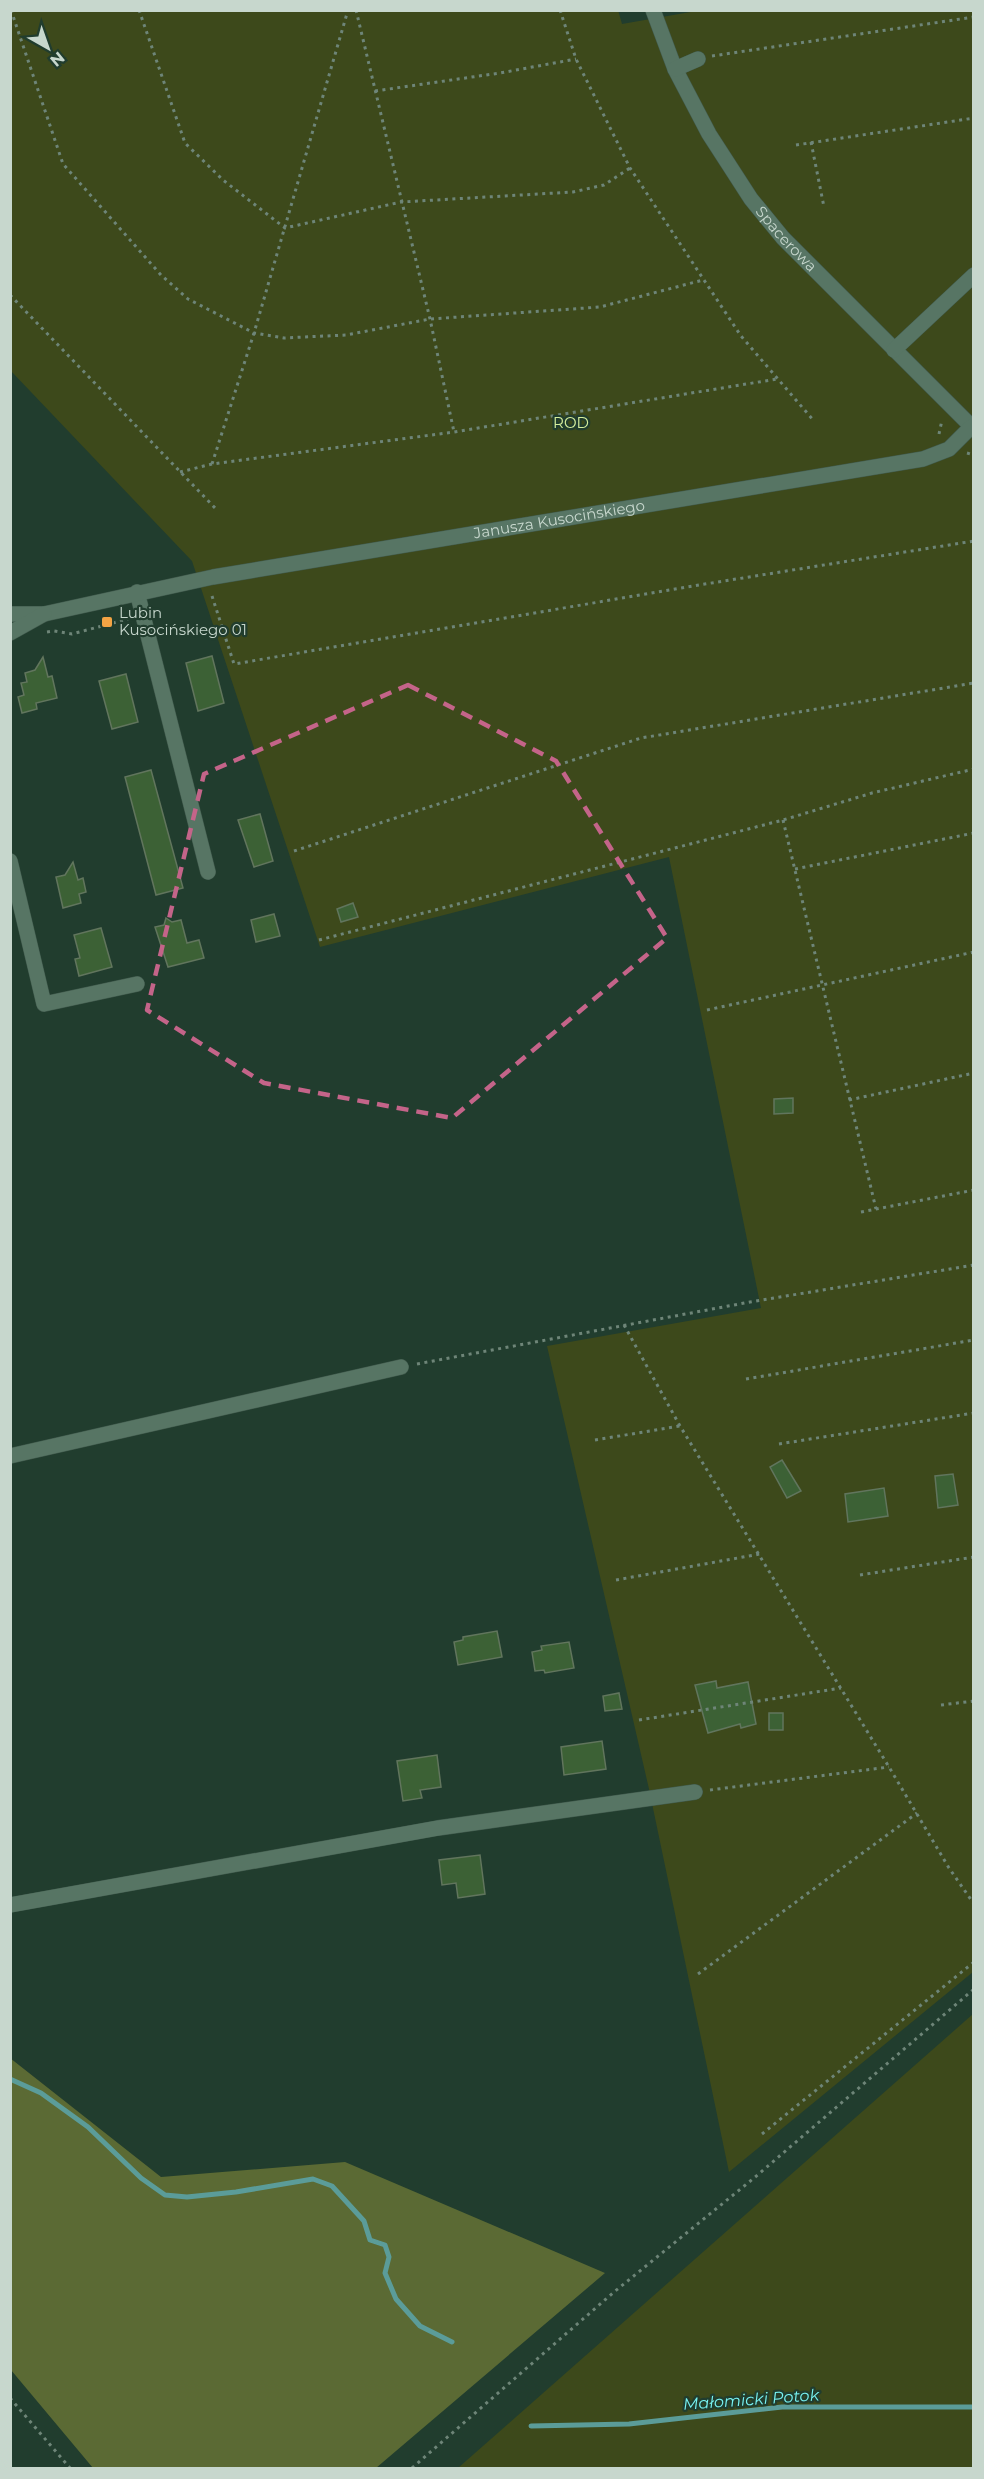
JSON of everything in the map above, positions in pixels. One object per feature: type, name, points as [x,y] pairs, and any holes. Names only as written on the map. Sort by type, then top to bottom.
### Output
[{"type":"street","name":"Spacerowa","points":[[654,11],[675,69],[709,134],[751,199],[783,238],[972,428]]},
{"type":"street","points":[[675,69],[698,58]]},
{"type":"street","points":[[894,350],[974,275]]},
{"type":"street","name":"Janusza Kusocińskiego","points":[[44,614],[213,577],[923,459],[949,449],[972,428]]},
{"type":"street","points":[[137,592],[207,872]]},
{"type":"street","points":[[10,614],[44,614]]},
{"type":"street","points":[[10,633],[44,614]]},
{"type":"street","points":[[10,861],[44,1004],[137,984]]},
{"type":"street","points":[[10,1456],[401,1367]]},
{"type":"street","points":[[10,1905],[438,1828],[695,1792]]},
{"type":"path","points":[[11,10],[63,164],[161,275],[188,299],[254,333],[284,338],[346,335],[430,319],[600,308],[703,280]]},
{"type":"path","points":[[139,10],[185,143],[223,180],[285,228]]},
{"type":"path","points":[[212,464],[254,333],[348,10]]},
{"type":"path","points":[[356,10],[430,319],[454,432]]},
{"type":"path","points":[[560,10],[576,59],[630,168],[741,336],[814,421]]},
{"type":"path","points":[[698,58],[974,17]]},
{"type":"path","points":[[375,91],[500,73],[576,59]]},
{"type":"path","points":[[796,145],[974,118]]},
{"type":"path","points":[[811,142],[824,207]]},
{"type":"path","points":[[285,228],[401,202],[573,192],[604,185],[630,168]]},
{"type":"path","points":[[10,295],[217,510]]},
{"type":"path","points":[[180,472],[212,464],[454,432],[777,380]]},
{"type":"path","points":[[212,596],[234,664],[710,583],[974,541]]},
{"type":"path","points":[[45,633],[54,631],[72,634],[142,616]]},
{"type":"path","points":[[294,851],[640,738],[974,683]]},
{"type":"path","points":[[319,940],[783,820],[872,793],[974,769]]},
{"type":"path","points":[[783,820],[876,1209]]},
{"type":"path","points":[[795,869],[974,833]]},
{"type":"path","points":[[707,1010],[974,952]]},
{"type":"path","points":[[849,1100],[974,1073]]},
{"type":"path","points":[[861,1212],[974,1190]]},
{"type":"path","points":[[401,1367],[624,1325],[974,1265]]},
{"type":"path","points":[[624,1325],[680,1426],[949,1868],[974,1904]]},
{"type":"path","points":[[746,1379],[974,1340]]},
{"type":"path","points":[[779,1444],[974,1413]]},
{"type":"path","points":[[595,1440],[680,1426]]},
{"type":"path","points":[[616,1580],[760,1554]]},
{"type":"path","points":[[860,1575],[974,1557]]},
{"type":"path","points":[[639,1720],[841,1688]]},
{"type":"path","points":[[941,1706],[974,1701]]},
{"type":"path","points":[[695,1792],[889,1767]]},
{"type":"path","points":[[698,1974],[917,1813]]},
{"type":"path","points":[[762,2134],[974,1962]]},
{"type":"path","points":[[412,2469],[614,2292],[754,2178],[974,1989]]},
{"type":"path","points":[[10,2398],[70,2469]]},
{"type":"highlighted area","points":[[408,685],[556,761],[667,938],[452,1118],[264,1083],[147,1010],[204,774]]},
{"type":"green space","name":"ROD","points":[[618,10],[622,24],[702,10],[973,11],[973,1972],[729,2172],[649,1789],[547,1346],[761,1308],[669,857],[320,947],[192,561],[11,371],[11,11]]},
{"type":"green space","points":[[973,2014],[973,2468],[458,2468]]},
{"type":"green space","points":[[10,2058],[161,2177],[345,2162],[605,2273],[376,2468],[93,2468],[11,2370]]},
{"type":"building","points":[[212,656],[224,703],[198,711],[186,663]]},
{"type":"building","points":[[43,657],[48,677],[52,676],[57,698],[36,703],[37,709],[22,713],[18,697],[24,695],[21,683],[27,682],[25,673],[35,670]]},
{"type":"building","points":[[126,674],[138,722],[112,729],[99,681]]},
{"type":"building","points":[[151,770],[183,888],[156,895],[125,777]]},
{"type":"building","points":[[260,814],[273,861],[254,867],[238,820]]},
{"type":"building","points":[[73,862],[78,880],[83,878],[86,892],[79,894],[81,903],[63,908],[56,877],[65,875]]},
{"type":"building","points":[[353,903],[358,917],[341,922],[337,909]]},
{"type":"building","points":[[274,914],[280,936],[256,942],[251,920]]},
{"type":"building","points":[[166,918],[172,922],[181,920],[187,943],[199,940],[204,958],[168,967],[155,927],[164,925]]},
{"type":"building","points":[[101,928],[112,967],[79,976],[75,959],[80,958],[74,935]]},
{"type":"building","points":[[793,1098],[793,1113],[774,1114],[774,1099]]},
{"type":"building","points":[[782,1460],[801,1491],[787,1498],[770,1467]]},
{"type":"building","points":[[953,1474],[958,1505],[938,1508],[935,1476]]},
{"type":"building","points":[[884,1488],[888,1516],[848,1522],[845,1494]]},
{"type":"building","points":[[497,1631],[502,1657],[458,1665],[454,1642],[463,1640],[463,1637]]},
{"type":"building","points":[[569,1642],[574,1668],[545,1673],[544,1670],[535,1671],[532,1652],[542,1650],[541,1646]]},
{"type":"building","points":[[716,1681],[717,1688],[748,1682],[756,1724],[741,1728],[740,1724],[708,1733],[695,1685]]},
{"type":"building","points":[[619,1693],[622,1709],[605,1711],[603,1696]]},
{"type":"building","points":[[769,1713],[783,1713],[783,1730],[769,1730]]},
{"type":"building","points":[[602,1741],[606,1769],[564,1775],[561,1747]]},
{"type":"building","points":[[437,1755],[441,1787],[420,1790],[422,1798],[403,1801],[397,1761]]},
{"type":"building","points":[[480,1855],[485,1894],[458,1898],[456,1883],[442,1885],[439,1860]]},
{"type":"waterway","name":"Małomicki Potok","points":[[10,2079],[41,2093],[88,2127],[141,2178],[165,2195],[187,2197],[236,2192],[313,2179],[332,2186],[364,2221],[370,2240],[385,2245],[389,2257],[385,2273],[396,2299],[420,2326],[452,2342]]},
{"type":"waterway","name":"Małomicki Potok","points":[[531,2426],[629,2424],[782,2407],[974,2407]]},
{"type":"place","name":"Lubin Kusocińskiego 01","points":[[107,622]]}]
